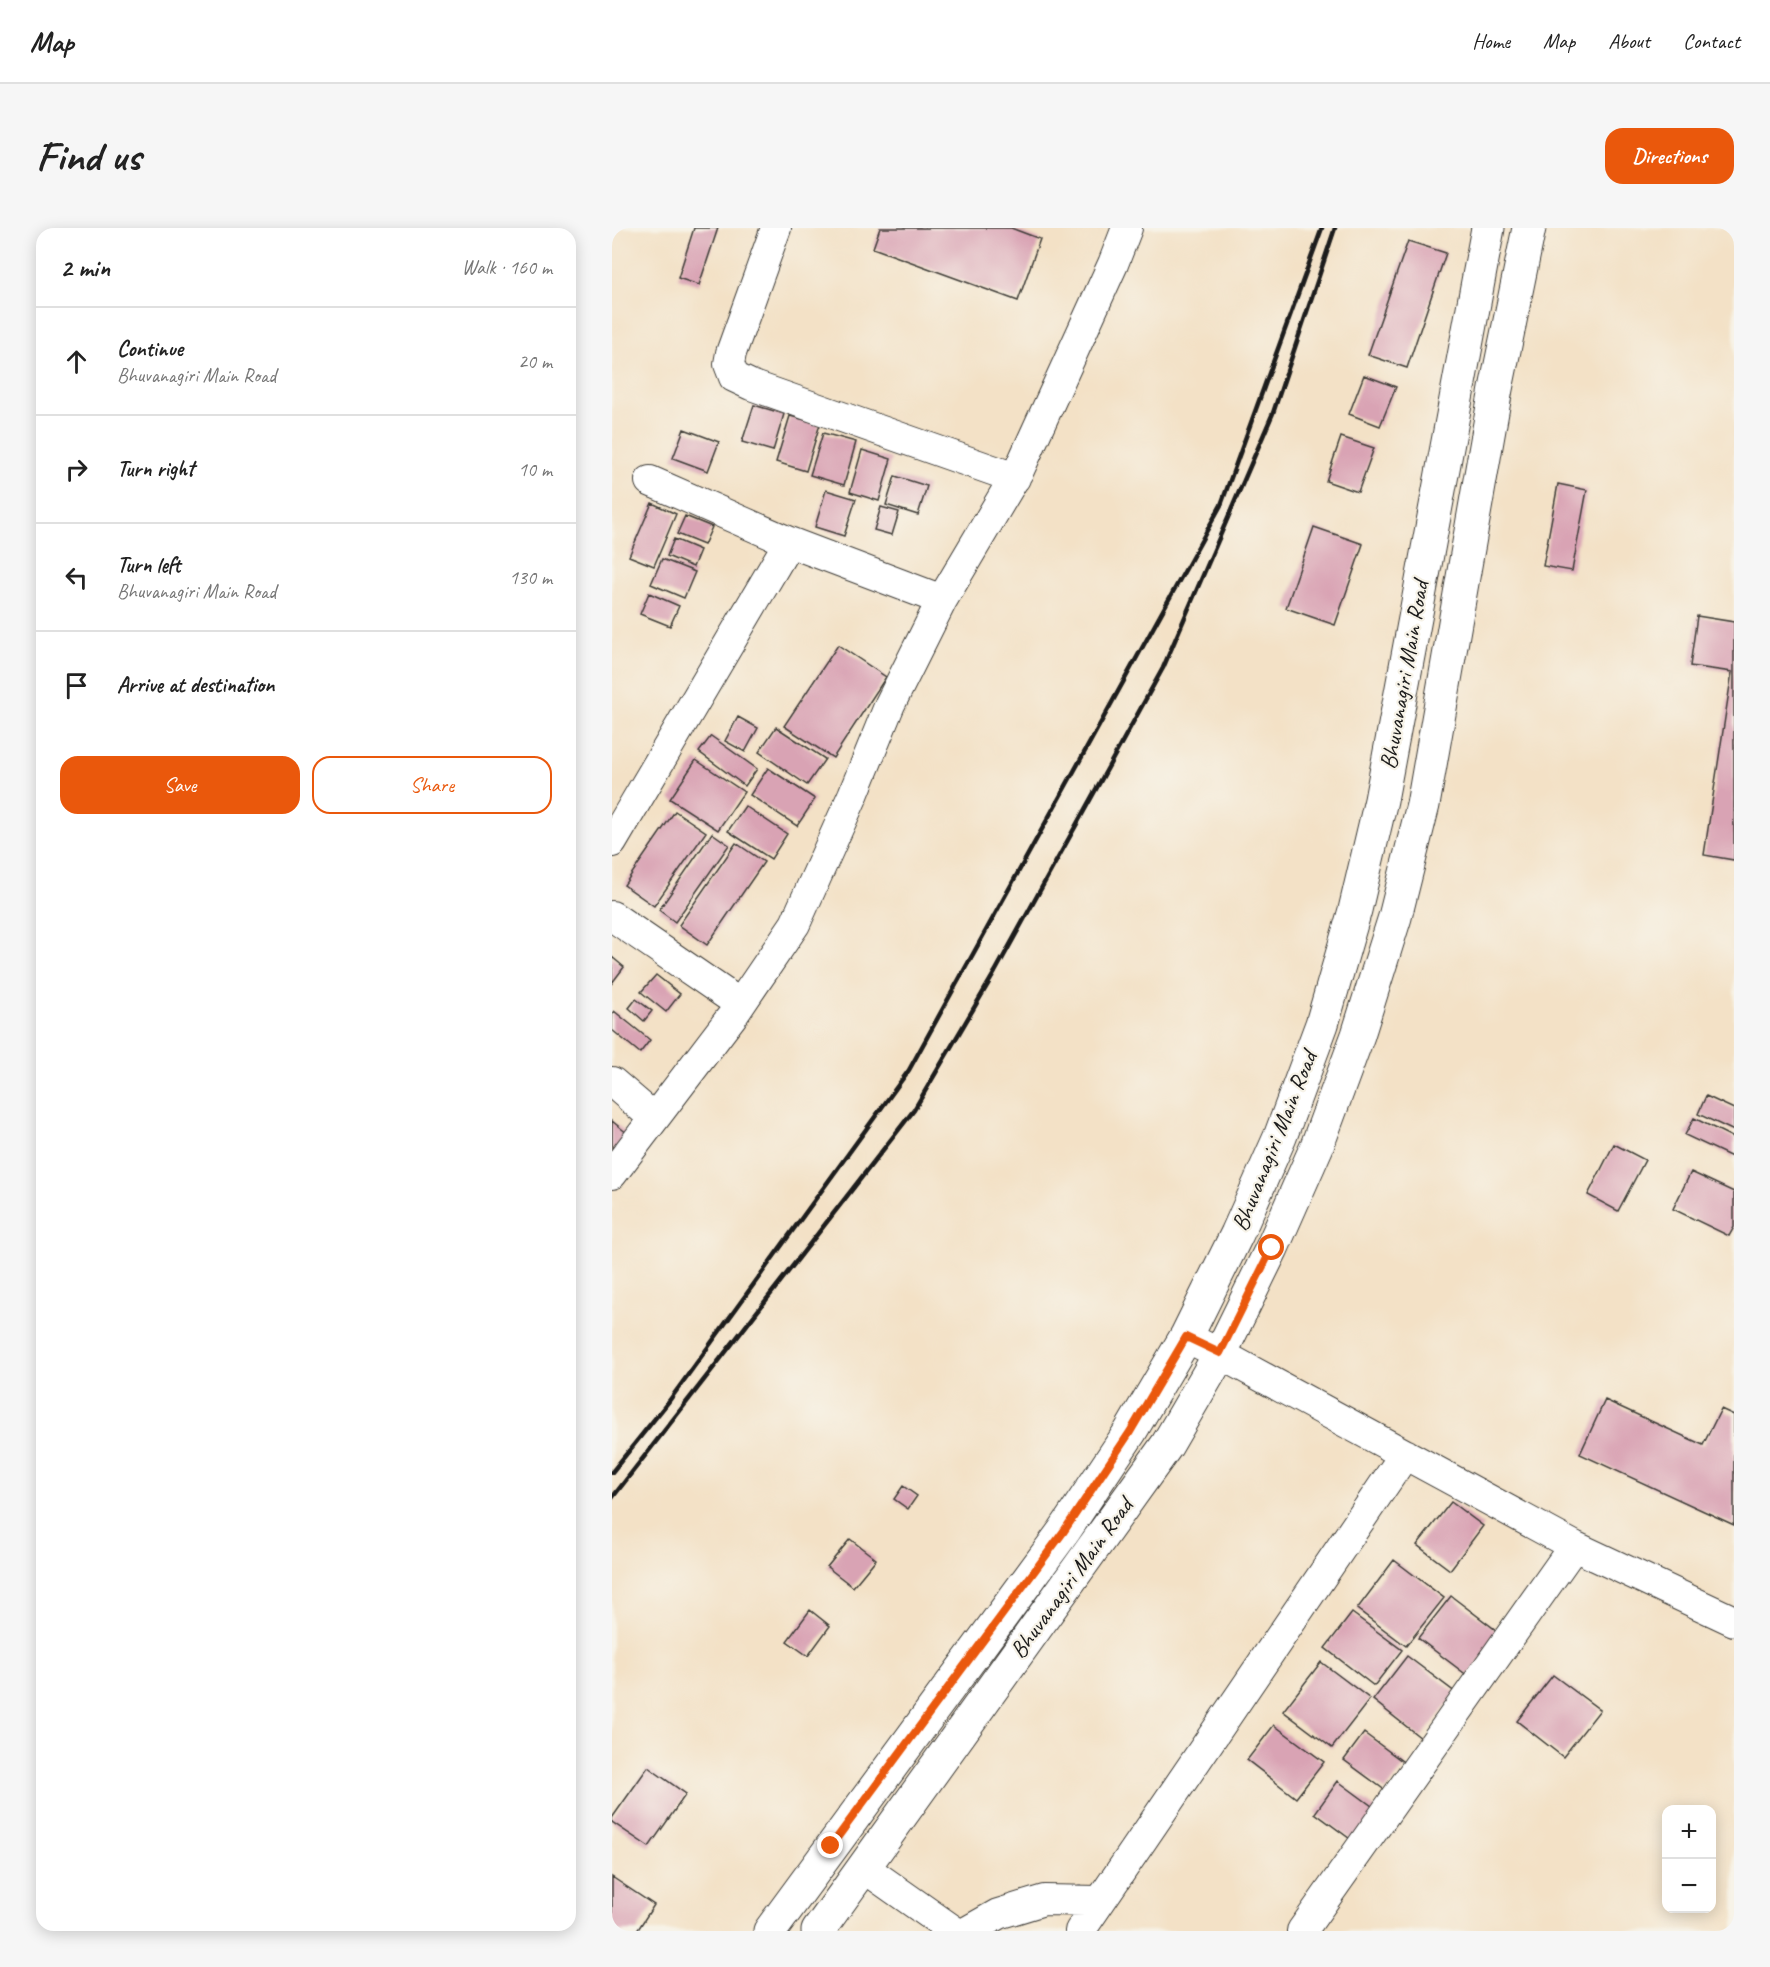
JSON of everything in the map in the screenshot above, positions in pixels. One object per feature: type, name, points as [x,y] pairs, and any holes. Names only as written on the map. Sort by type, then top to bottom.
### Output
[{"type":"main road","name":"Bhuvanagiri Main Road","points":[[771,1931],[1064,1531],[1130,1432],[1186,1337],[1237,1233],[1280,1137],[1322,1024],[1355,910],[1382,800],[1488,228]]},
{"type":"main road","name":"Bhuvanagiri Main Road","points":[[818,1931],[1167,1445],[1220,1353],[1272,1248],[1317,1146],[1358,1035],[1395,917],[1423,805],[1496,389],[1529,228]]},
{"type":"street","points":[[776,228],[731,353],[729,364],[734,377],[1015,478]]},
{"type":"street","points":[[612,1173],[740,1004],[795,924],[853,795],[890,704],[942,600],[1015,478],[1113,264],[1127,228]]},
{"type":"street","points":[[650,481],[789,542],[942,600]]},
{"type":"street","points":[[612,842],[789,542]]},
{"type":"street","points":[[612,916],[740,1004]]},
{"type":"street","points":[[612,1082],[654,1118]]},
{"type":"street","points":[[1186,1337],[1220,1353],[1574,1546],[1734,1621]]},
{"type":"street","points":[[1080,1931],[1405,1454]]},
{"type":"street","points":[[1302,1931],[1574,1546]]},
{"type":"street","points":[[863,1867],[954,1931]]},
{"type":"street","points":[[968,1931],[998,1914],[1044,1900],[1099,1901]]},
{"type":"building","points":[[694,228],[718,228],[699,285],[678,278]]},
{"type":"building","points":[[880,228],[1011,228],[1040,239],[1018,301],[873,248]]},
{"type":"building","points":[[1408,241],[1446,253],[1407,368],[1368,355]]},
{"type":"building","points":[[1364,375],[1396,387],[1380,426],[1349,414]]},
{"type":"building","points":[[754,405],[784,414],[773,451],[742,442]]},
{"type":"building","points":[[790,416],[820,424],[806,471],[776,462]]},
{"type":"building","points":[[684,429],[719,442],[708,471],[673,458]]},
{"type":"building","points":[[823,433],[856,442],[844,485],[810,475]]},
{"type":"building","points":[[1341,437],[1374,448],[1358,492],[1326,481]]},
{"type":"building","points":[[862,450],[891,459],[879,501],[850,492]]},
{"type":"building","points":[[895,476],[927,486],[918,515],[886,505]]},
{"type":"building","points":[[1558,484],[1587,490],[1572,571],[1543,566]]},
{"type":"building","points":[[826,490],[856,499],[844,536],[815,527]]},
{"type":"building","points":[[652,503],[676,514],[654,566],[629,556]]},
{"type":"building","points":[[881,507],[899,512],[892,535],[874,530]]},
{"type":"building","points":[[685,516],[712,527],[704,545],[677,534]]},
{"type":"building","points":[[1314,527],[1363,544],[1335,625],[1286,608]]},
{"type":"building","points":[[674,539],[700,550],[693,567],[667,556]]},
{"type":"building","points":[[662,559],[695,572],[684,598],[651,584]]},
{"type":"building","points":[[649,593],[679,606],[670,626],[640,614]]},
{"type":"building","points":[[1697,616],[1734,622],[1734,860],[1704,855],[1732,672],[1690,666]]},
{"type":"building","points":[[838,645],[886,677],[833,758],[784,726]]},
{"type":"building","points":[[738,717],[758,728],[745,752],[725,741]]},
{"type":"building","points":[[776,727],[825,759],[807,785],[759,752]]},
{"type":"building","points":[[711,736],[757,769],[745,786],[699,752]]},
{"type":"building","points":[[696,760],[744,792],[718,830],[670,799]]},
{"type":"building","points":[[768,768],[815,799],[797,826],[750,795]]},
{"type":"building","points":[[745,806],[787,834],[771,859],[728,831]]},
{"type":"building","points":[[675,811],[706,832],[654,906],[624,885]]},
{"type":"building","points":[[712,833],[729,845],[675,922],[659,910]]},
{"type":"building","points":[[736,843],[764,862],[707,945],[679,925]]},
{"type":"building","points":[[612,957],[624,967],[612,983]]},
{"type":"building","points":[[656,975],[680,994],[666,1012],[641,992]]},
{"type":"building","points":[[636,999],[652,1011],[644,1021],[629,1008]]},
{"type":"building","points":[[614,1011],[650,1040],[640,1053],[612,1030]]},
{"type":"building","points":[[1706,1096],[1734,1109],[1734,1131],[1698,1114]]},
{"type":"building","points":[[1694,1118],[1734,1138],[1734,1158],[1685,1135]]},
{"type":"building","points":[[612,1121],[628,1134],[614,1150],[612,1148]]},
{"type":"building","points":[[1614,1144],[1645,1160],[1618,1211],[1588,1195]]},
{"type":"building","points":[[1691,1172],[1734,1192],[1734,1227],[1729,1236],[1673,1209]]},
{"type":"building","points":[[1605,1400],[1703,1445],[1721,1409],[1734,1415],[1734,1525],[1580,1454]]},
{"type":"building","points":[[903,1486],[917,1496],[908,1509],[894,1499]]},
{"type":"building","points":[[1451,1502],[1483,1526],[1450,1570],[1417,1545]]},
{"type":"building","points":[[850,1539],[876,1559],[853,1587],[827,1567]]},
{"type":"building","points":[[1394,1560],[1444,1598],[1406,1646],[1357,1609]]},
{"type":"building","points":[[1451,1596],[1501,1634],[1468,1676],[1418,1638]]},
{"type":"building","points":[[810,1610],[830,1626],[808,1656],[787,1641]]},
{"type":"building","points":[[1352,1613],[1402,1650],[1374,1686],[1325,1648]]},
{"type":"building","points":[[1407,1656],[1456,1693],[1421,1738],[1373,1700]]},
{"type":"building","points":[[1321,1662],[1370,1699],[1332,1748],[1283,1711]]},
{"type":"building","points":[[1553,1675],[1600,1710],[1563,1757],[1517,1721]]},
{"type":"building","points":[[1274,1725],[1324,1762],[1296,1798],[1247,1760]]},
{"type":"building","points":[[1364,1733],[1406,1764],[1386,1791],[1344,1760]]},
{"type":"building","points":[[648,1767],[686,1794],[649,1847],[612,1822],[612,1818]]},
{"type":"building","points":[[1338,1781],[1380,1812],[1357,1844],[1315,1813]]},
{"type":"building","points":[[612,1877],[654,1905],[637,1931],[612,1931]]},
{"type":"railway","points":[[612,1472],[669,1401],[909,1070],[1221,505],[1322,228]]},
{"type":"railway","points":[[612,1498],[914,1110],[995,972],[1163,668],[1273,413],[1335,228]]},
{"type":"route","points":[[831,1846],[1064,1531],[1130,1432],[1186,1337],[1220,1353],[1272,1248]]}]
